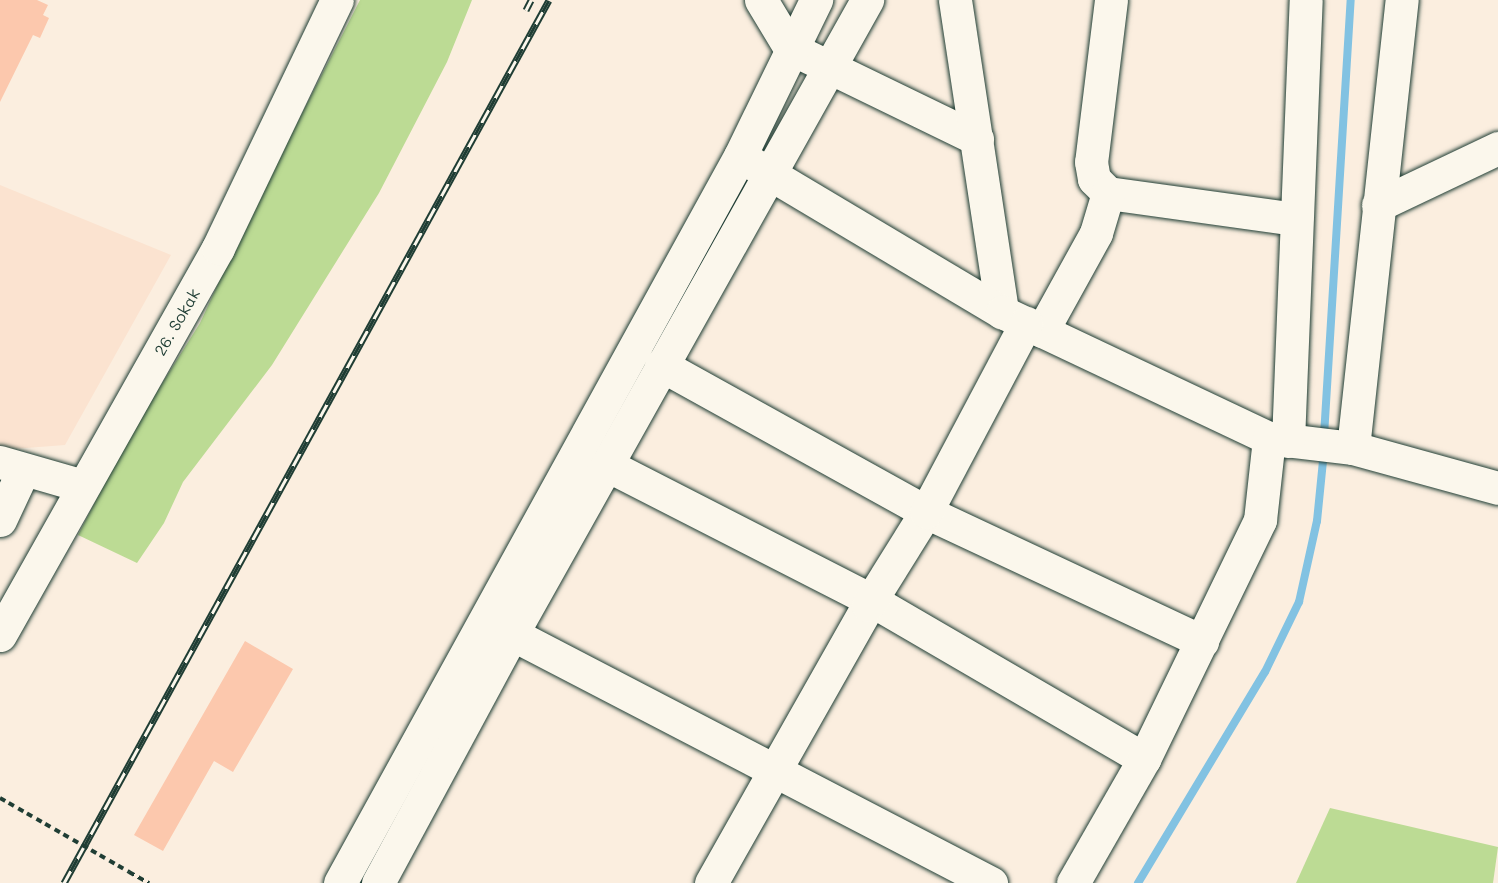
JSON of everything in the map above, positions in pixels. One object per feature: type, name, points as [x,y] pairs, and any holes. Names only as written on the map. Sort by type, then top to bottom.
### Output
[{"type":"street","name":"26. Sokak","points":[[0,635],[218,248],[338,0]]},
{"type":"street","points":[[761,0],[790,48],[977,140]]},
{"type":"street","points":[[340,883],[740,156],[790,48],[816,0]]},
{"type":"street","points":[[378,883],[512,634],[609,466],[661,365],[867,0]]},
{"type":"street","points":[[955,0],[977,140],[1024,322]]},
{"type":"street","points":[[1112,0],[1091,162],[1094,179],[1108,194],[1296,219]]},
{"type":"street","points":[[1072,883],[1144,759],[1202,641],[1260,520],[1285,441],[1306,0]]},
{"type":"street","points":[[1344,446],[1378,205],[1401,0]]},
{"type":"street","points":[[1378,205],[1498,148]]},
{"type":"street","points":[[740,156],[769,177],[1024,322],[1285,441],[1344,446],[1498,488]]},
{"type":"street","points":[[711,883],[777,771],[871,600],[926,512],[1024,322],[1096,233],[1108,194]]},
{"type":"street","points":[[661,365],[926,512],[1202,641]]},
{"type":"street","points":[[609,466],[871,600],[1144,759]]},
{"type":"street","points":[[0,520],[12,467],[82,486]]},
{"type":"street","points":[[512,634],[991,883]]},
{"type":"path","points":[[0,798],[149,883]]},
{"type":"shaded area","points":[[0,185],[171,255],[65,445],[0,450]]},
{"type":"green space","points":[[360,0],[472,0],[447,62],[379,193],[272,365],[183,482],[164,523],[137,563],[78,535],[129,436],[200,323],[248,219]]},
{"type":"green space","points":[[1330,808],[1498,847],[1493,883],[1296,883]]},
{"type":"building","points":[[0,0],[37,0],[48,5],[43,15],[49,18],[40,38],[33,35],[0,102]]},
{"type":"building","points":[[245,641],[293,669],[233,772],[214,761],[163,851],[134,835]]},
{"type":"waterway","points":[[1324,436],[1351,0]]},
{"type":"waterway","points":[[1138,883],[1265,672],[1299,602],[1317,521],[1324,451]]},
{"type":"railway","points":[[526,10],[531,0]]},
{"type":"railway","points":[[64,883],[549,0]]}]
